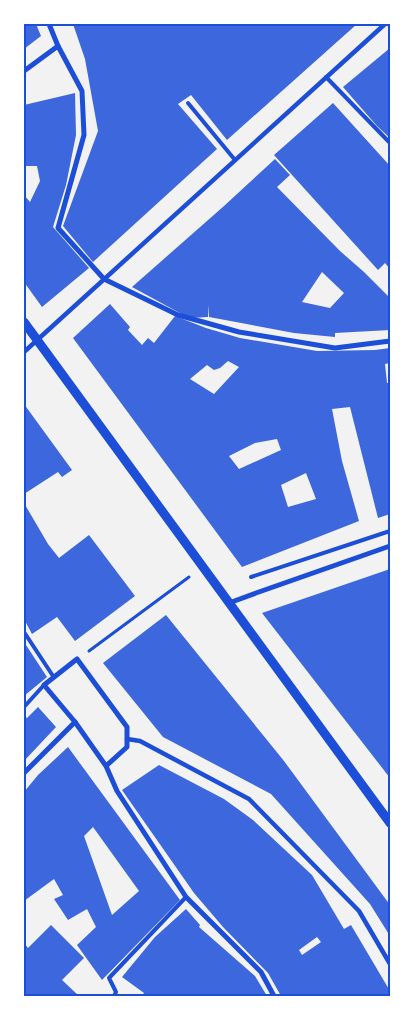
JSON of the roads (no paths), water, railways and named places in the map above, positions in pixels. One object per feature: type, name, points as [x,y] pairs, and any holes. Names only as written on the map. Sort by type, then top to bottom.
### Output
[{"type":"street","points":[[49,24],[58,46],[82,91],[84,135],[58,228],[104,279],[178,315],[239,332],[335,348],[390,341]]},
{"type":"street","points":[[24,352],[385,24]]},
{"type":"street","points":[[24,71],[58,46]]},
{"type":"street","points":[[24,322],[390,823]]},
{"type":"street","points":[[230,604],[390,546]]},
{"type":"street","points":[[106,766],[127,747],[127,728],[77,659],[44,685],[106,766],[116,791],[186,897],[261,972],[274,996]]},
{"type":"street","points":[[24,773],[74,722]]},
{"type":"street","points":[[127,738],[140,741],[249,799],[359,912],[390,964]]},
{"type":"lane","points":[[326,77],[390,143]]},
{"type":"lane","points":[[188,103],[235,160]]},
{"type":"lane","points":[[251,578],[390,531]]},
{"type":"lane","points":[[24,632],[54,676]]},
{"type":"lane","points":[[24,708],[44,685]]},
{"type":"lane","points":[[114,996],[116,992],[109,978],[186,897]]}]
